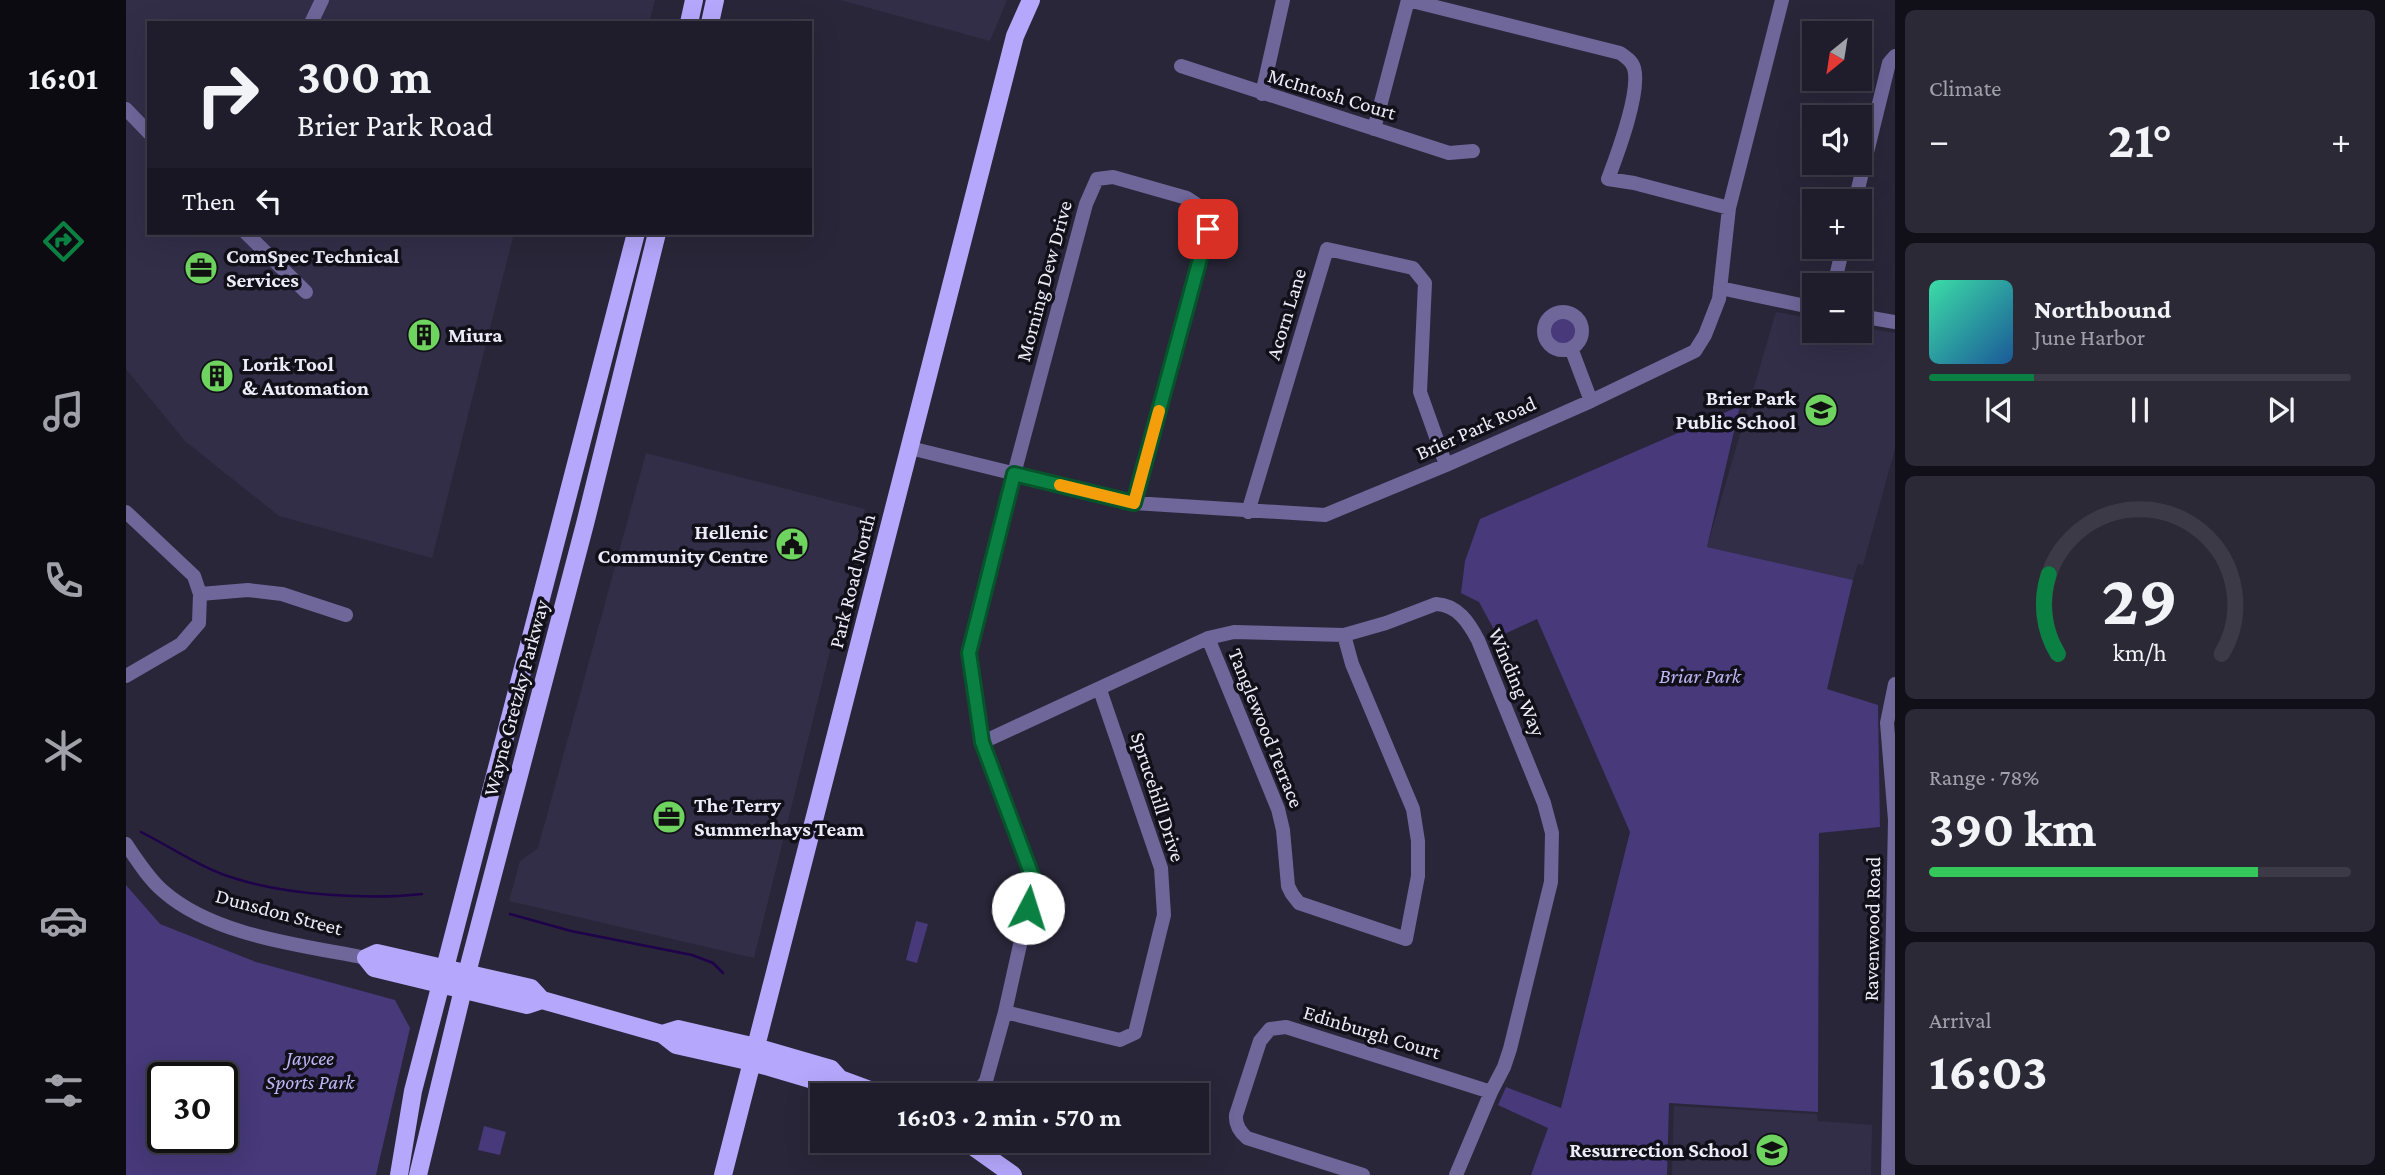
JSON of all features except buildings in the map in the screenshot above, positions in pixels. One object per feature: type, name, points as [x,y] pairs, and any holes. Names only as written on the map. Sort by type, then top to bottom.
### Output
[{"type":"main road","points":[[689,21],[694,0]]},
{"type":"main road","points":[[710,21],[715,0]]},
{"type":"main road","name":"Park Road North","points":[[723,1175],[1015,36],[1031,0]]},
{"type":"main road","name":"Wayne Gretzky Parkway","points":[[400,1175],[414,1091],[635,235]]},
{"type":"main road","name":"Wayne Gretzky Parkway","points":[[418,1175],[657,235]]},
{"type":"main road","name":"Dunsdon Street","points":[[366,958],[374,968],[466,981],[527,1005],[542,1000],[662,1034],[676,1045],[754,1055],[824,1083]]},
{"type":"main road","name":"Dunsdon Street","points":[[830,1083],[840,1079],[851,1083]]},
{"type":"main road","points":[[982,1153],[1013,1175]]},
{"type":"street","points":[[312,21],[322,0]]},
{"type":"street","points":[[1262,94],[1283,0]]},
{"type":"street","points":[[1374,129],[1408,0],[1620,53],[1628,58],[1634,67],[1634,94],[1608,179],[1729,208]]},
{"type":"street","name":"Brier Park Road","points":[[910,448],[1134,503],[1325,515],[1591,401],[1695,351],[1705,335],[1719,299],[1729,208],[1782,0]]},
{"type":"street","points":[[1858,189],[1889,63],[1895,56]]},
{"type":"street","name":"McIntosh Court","points":[[1181,66],[1449,153],[1473,151]]},
{"type":"street","points":[[126,109],[147,131]]},
{"type":"street","name":"Morning Dew Drive","points":[[1014,474],[1086,204],[1097,180],[1113,177],[1187,198],[1205,210],[1208,229],[1134,503]]},
{"type":"street","points":[[248,235],[306,292]]},
{"type":"street","name":"Acorn Lane","points":[[1248,512],[1327,249],[1413,268],[1425,282],[1420,392],[1446,465]]},
{"type":"street","points":[[1720,288],[1802,305]]},
{"type":"street","points":[[1872,318],[1895,322]]},
{"type":"street","points":[[1571,348],[1591,401]]},
{"type":"street","points":[[985,1083],[1005,1012],[1034,881],[982,742],[969,653],[1014,474]]},
{"type":"street","points":[[126,512],[194,576],[200,594],[199,623],[181,644],[126,676]]},
{"type":"street","points":[[200,594],[248,590],[282,594],[346,615]]},
{"type":"street","name":"Winding Way","points":[[982,742],[1208,638],[1234,632],[1344,635],[1436,604],[1443,604],[1459,613],[1471,625],[1478,640],[1544,803],[1552,833],[1551,881],[1510,1049],[1456,1175]]},
{"type":"street","name":"Tanglewood Terrace","points":[[1208,638],[1278,809],[1283,830],[1288,886],[1292,894],[1299,903],[1406,939],[1418,876],[1418,841],[1413,809],[1352,664],[1344,635]]},
{"type":"street","name":"Ravenwood Road","points":[[1888,1175],[1892,1143],[1895,820],[1887,723],[1895,684]]},
{"type":"street","name":"Sprucehill Drive","points":[[1005,1012],[1121,1040],[1135,1033],[1164,915],[1161,868],[1100,690]]},
{"type":"street","name":"Dunsdon Street","points":[[126,844],[162,890],[192,911],[262,936],[366,958]]},
{"type":"street","name":"Edinburgh Court","points":[[1363,1175],[1248,1138],[1240,1131],[1237,1115],[1261,1041],[1270,1029],[1286,1027],[1491,1092]]},
{"type":"shaded area","points":[[126,0],[655,0],[650,21],[147,21],[147,235],[513,235],[432,558],[279,516],[185,441],[126,369]]},
{"type":"shaded area","points":[[840,0],[1007,0],[990,41]]},
{"type":"shaded area","name":"Brier Park Public School","points":[[1776,312],[1802,317],[1802,343],[1872,343],[1872,329],[1895,333],[1895,449],[1863,565],[1858,564],[1853,580],[1707,547]]},
{"type":"shaded area","points":[[646,453],[865,509],[754,958],[509,901],[520,861],[538,848]]},
{"type":"shaded area","name":"Resurrection School","points":[[1674,1106],[1817,1114],[1818,1121],[1872,1125],[1871,1175],[1672,1175]]},
{"type":"green space","points":[[1563,316],[1573,321],[1578,331],[1573,341],[1563,346],[1553,341],[1548,331],[1553,321]]},
{"type":"green space","name":"Briar Park","points":[[1740,406],[1707,547],[1853,580],[1827,689],[1878,705],[1880,827],[1819,833],[1818,1112],[1669,1103],[1667,1175],[1531,1175],[1548,1128],[1498,1105],[1506,1087],[1561,1108],[1630,832],[1537,619],[1498,637],[1479,602],[1461,593],[1465,561],[1480,519]]},
{"type":"green space","name":"Jaycee Sports Park","points":[[126,885],[160,924],[256,962],[395,1000],[410,1028],[376,1175],[126,1175]]},
{"type":"green space","points":[[916,921],[928,924],[917,963],[906,960]]},
{"type":"green space","points":[[484,1126],[506,1132],[500,1155],[478,1150]]},
{"type":"waterway","points":[[141,832],[212,870],[257,884],[329,895],[422,894]]},
{"type":"waterway","points":[[510,914],[571,931],[692,955],[713,963],[723,973]]},
{"type":"slow traffic","points":[[1060,485],[1134,503],[1159,411]]},
{"type":"place","name":"ComSpec Technical Services","points":[[201,268]]},
{"type":"place","name":"Miura","points":[[424,335]]},
{"type":"place","name":"Lorik Tool & Automation","points":[[217,376]]},
{"type":"place","name":"Brier Park Public School","points":[[1821,410]]},
{"type":"place","name":"Hellenic Community Centre","points":[[792,544]]},
{"type":"place","name":"The Terry Summerhays Team","points":[[669,817]]},
{"type":"place","name":"Resurrection School","points":[[1772,1150]]},
{"type":"route","points":[[1028,908],[1034,881],[982,742],[969,653],[1014,474],[1134,503],[1208,229]]}]
